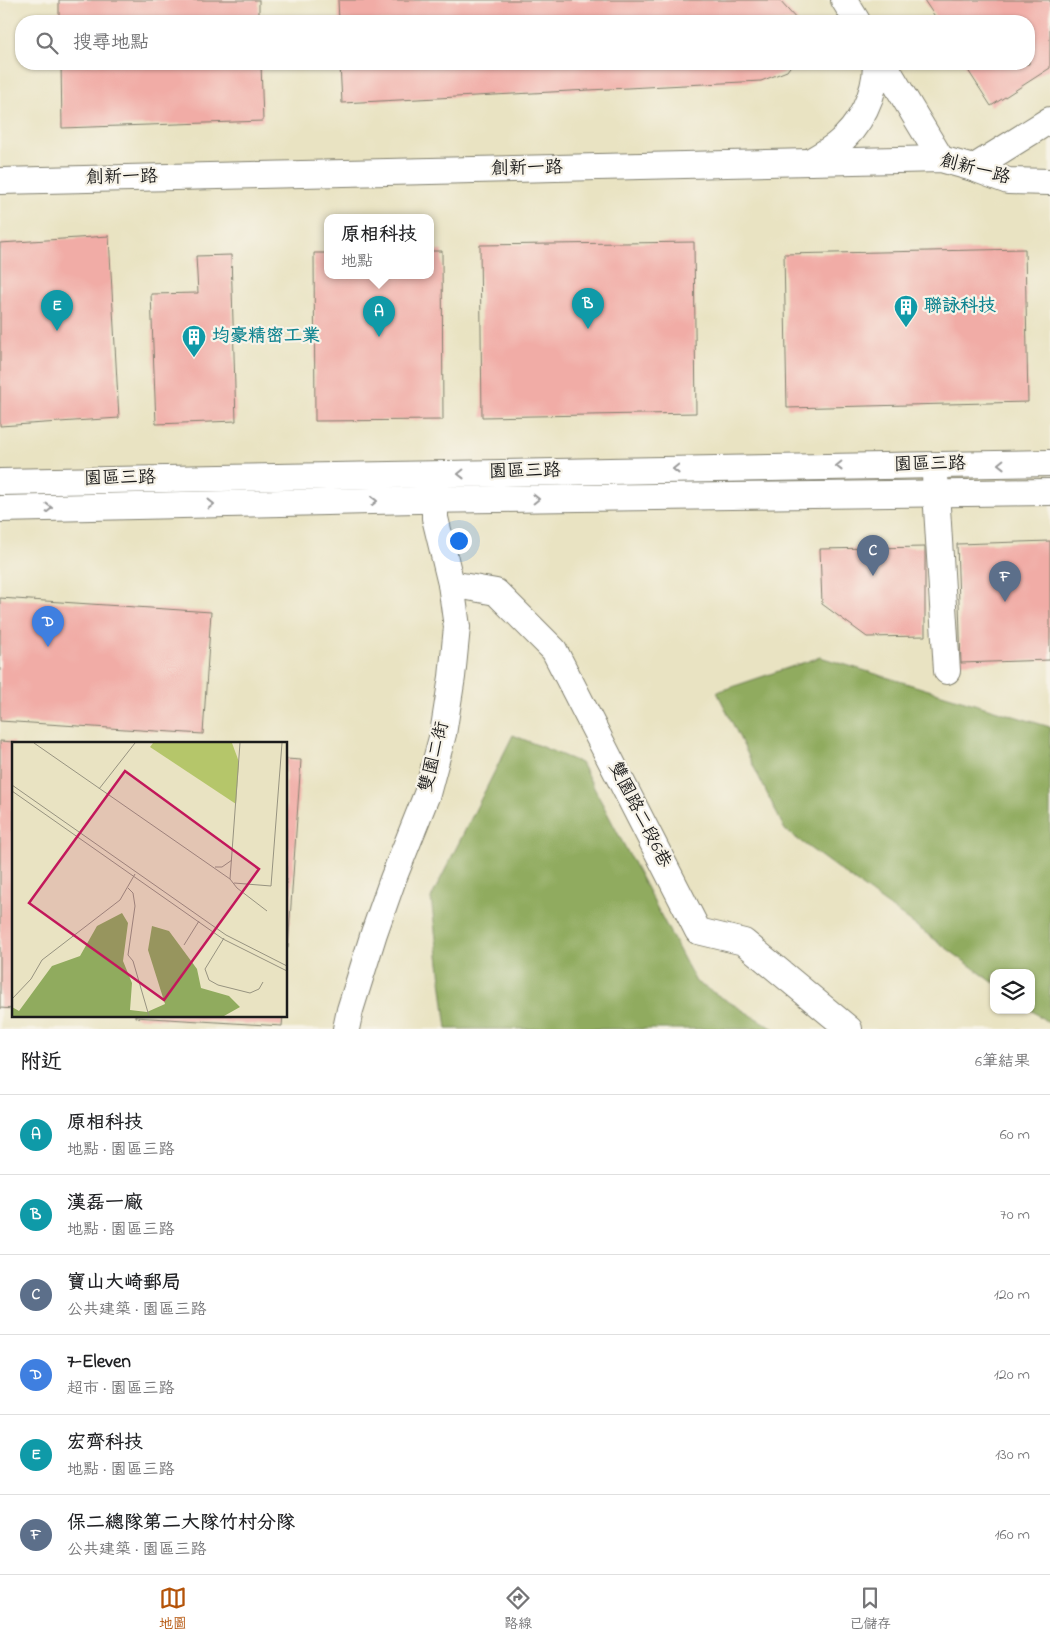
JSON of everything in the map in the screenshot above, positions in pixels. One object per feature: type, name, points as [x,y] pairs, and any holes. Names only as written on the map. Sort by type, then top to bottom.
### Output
[{"type":"street","points":[[844,0],[854,15]]},
{"type":"street","points":[[809,162],[836,145],[854,126],[870,98],[876,70]]},
{"type":"street","points":[[888,70],[942,159]]},
{"type":"street","points":[[974,168],[1050,120]]},
{"type":"street","name":"創新一路","points":[[0,181],[942,159],[974,168],[1008,182],[1050,182]]},
{"type":"street","name":"園區三路","points":[[0,482],[1050,463]]},
{"type":"street","points":[[935,464],[947,671]]},
{"type":"street","name":"雙園二街","points":[[346,1029],[350,1010],[377,924],[427,794],[443,734],[452,677],[457,627],[451,584],[435,518],[435,474]]},
{"type":"street","name":"園區三路","points":[[0,509],[436,500],[1050,492]]},
{"type":"street","name":"雙園路二段6巷","points":[[451,584],[496,592],[554,650],[698,931],[744,942],[849,1029]]},
{"type":"green space","points":[[820,657],[1050,727],[1050,1024],[1035,1013],[1035,969],[990,969],[990,980],[785,830],[717,692]]},
{"type":"green space","points":[[513,735],[581,763],[696,982],[774,1029],[447,1029],[431,898]]},
{"type":"building","points":[[59,0],[259,0],[259,15],[59,15]]},
{"type":"building","points":[[338,0],[779,0],[793,15],[339,15]]},
{"type":"building","points":[[924,0],[1050,0],[1050,68],[991,106],[968,70],[1035,70],[1035,15],[934,15]]},
{"type":"building","points":[[61,70],[261,70],[263,121],[62,128]]},
{"type":"building","points":[[340,70],[788,70],[761,81],[342,103]]},
{"type":"building","points":[[109,236],[119,418],[0,426],[0,243]]},
{"type":"building","points":[[694,242],[696,413],[482,417],[480,245]]},
{"type":"building","name":"聯詠科技","points":[[1025,249],[1028,402],[787,408],[784,254]]},
{"type":"building","points":[[434,251],[442,251],[443,420],[315,421],[314,253],[324,253],[324,279],[434,279]]},
{"type":"building","name":"均豪精密工業","points":[[231,255],[236,421],[156,424],[151,294],[198,293],[196,256]]},
{"type":"building","points":[[1050,541],[1050,660],[961,663],[957,544]]},
{"type":"building","points":[[925,547],[925,636],[867,637],[822,604],[820,549]]},
{"type":"building","points":[[0,598],[211,612],[203,734],[0,721]]},
{"type":"building","points":[[0,741],[14,742],[12,742],[12,1009],[0,1008]]},
{"type":"building","points":[[288,759],[301,760],[288,948]]},
{"type":"building","points":[[135,1016],[283,1016],[282,1026]]},
{"type":"place","name":"聯詠科技","points":[[906,328]]},
{"type":"place","name":"漢磊一廠","points":[[588,329]]},
{"type":"place","name":"宏齊科技","points":[[57,331]]},
{"type":"place","name":"原相科技","points":[[379,337]]},
{"type":"place","name":"均豪精密工業","points":[[194,358]]},
{"type":"place","name":"寶山大崎郵局","points":[[873,576]]},
{"type":"place","name":"保二總隊第二大隊竹村分隊","points":[[1005,602]]},
{"type":"place","name":"7-Eleven","points":[[48,647]]}]
